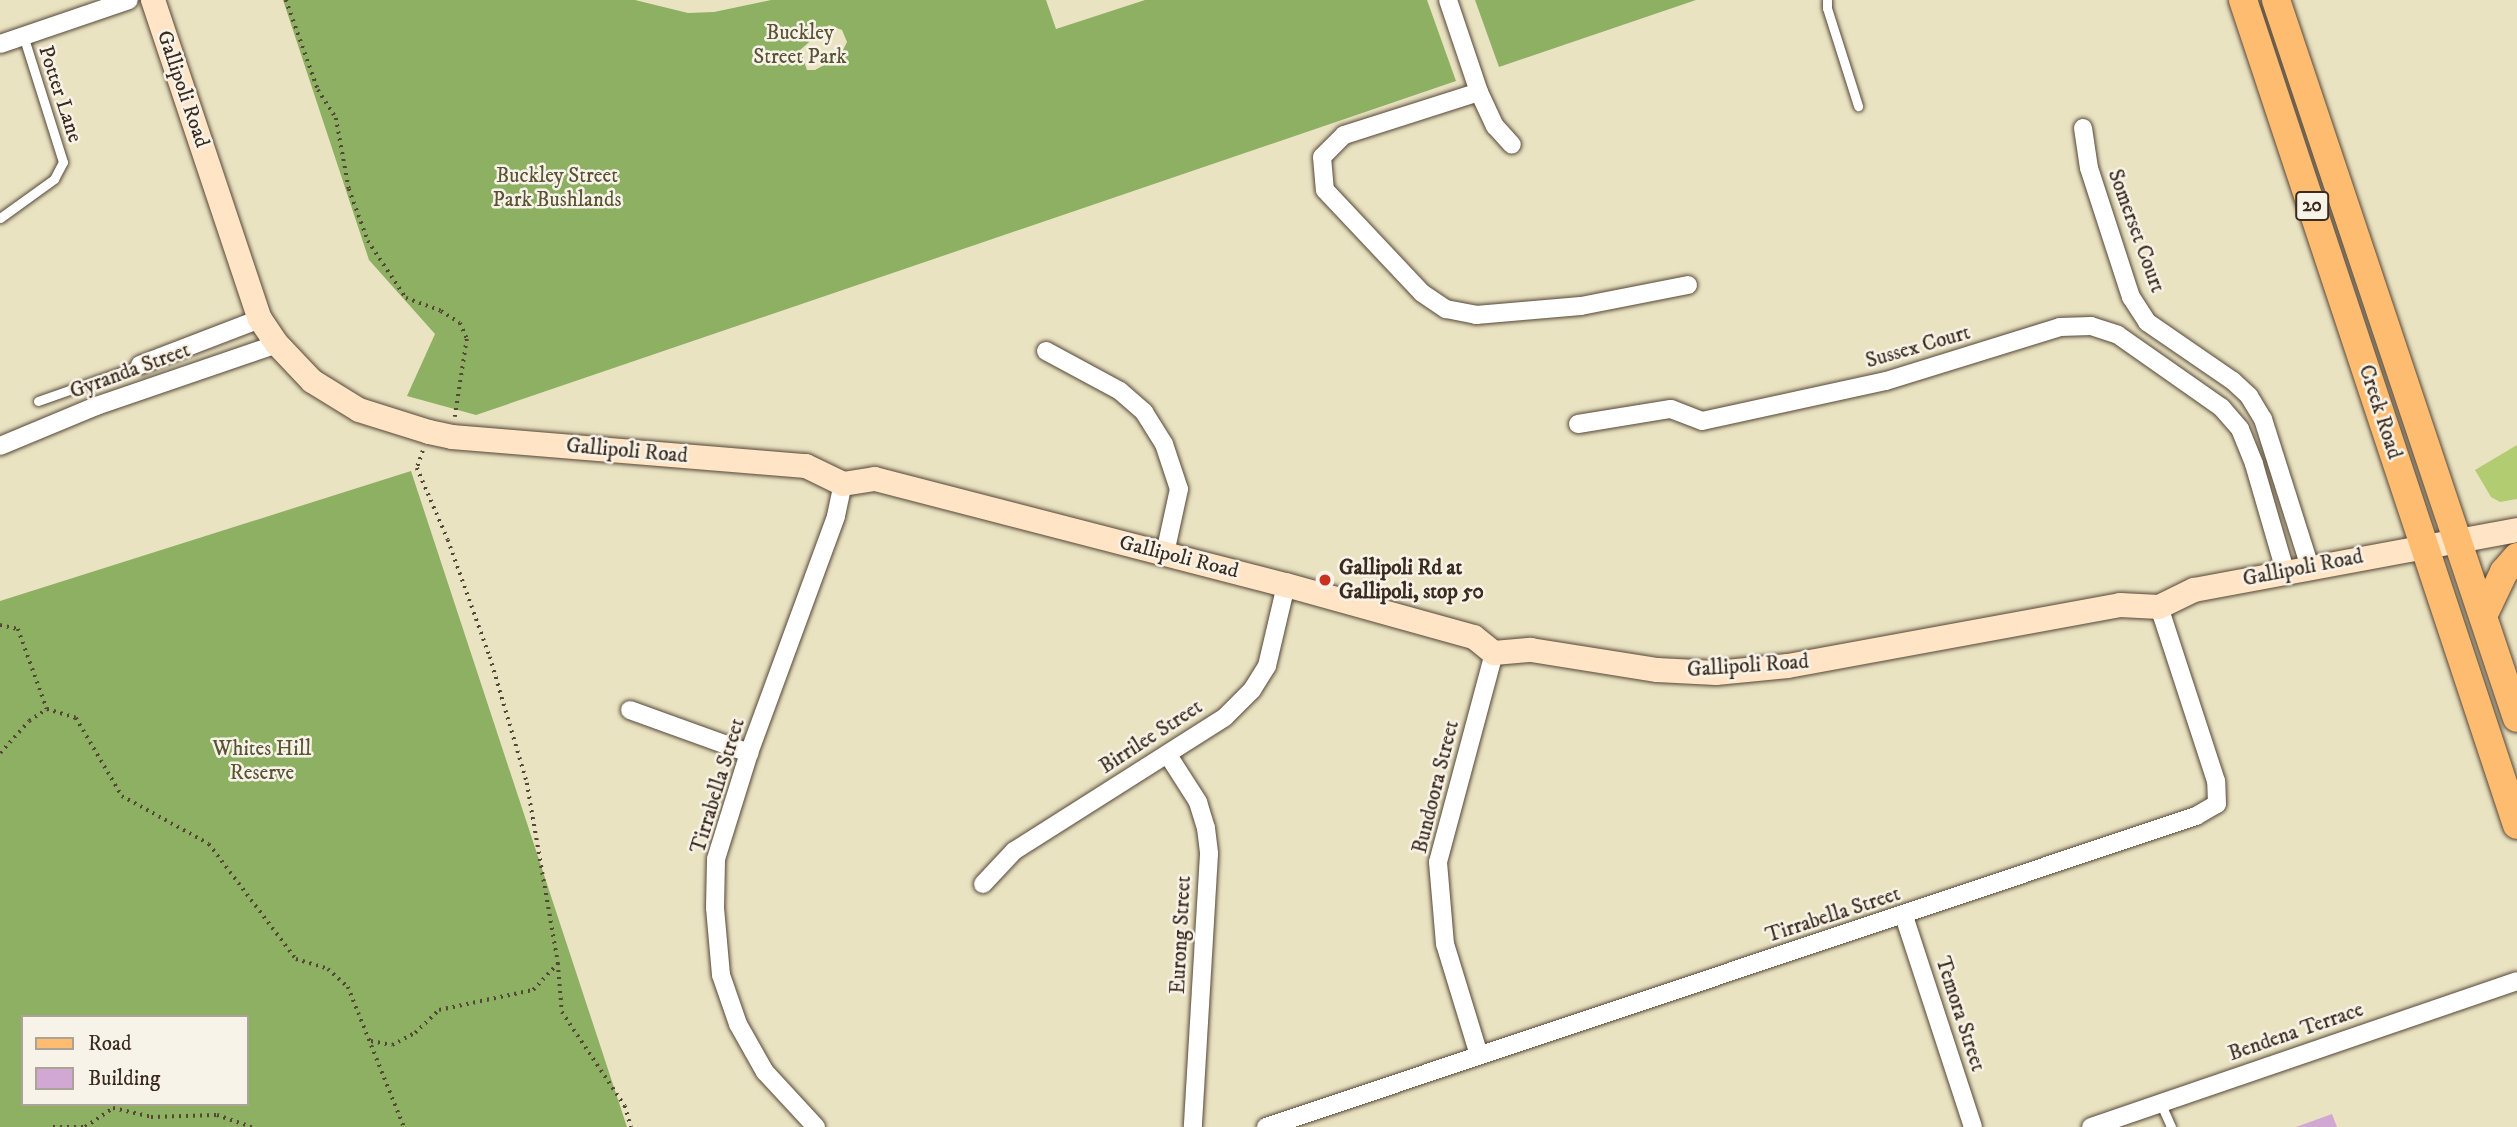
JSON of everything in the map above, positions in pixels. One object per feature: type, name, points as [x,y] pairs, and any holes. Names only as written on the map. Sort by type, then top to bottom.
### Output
[{"type":"main road","name":"Creek Road","points":[[2243,0],[2517,825]]},
{"type":"main road","name":"Creek Road","points":[[2276,0],[2517,718]]},
{"type":"main road","points":[[2483,616],[2504,572],[2517,557]]},
{"type":"street","points":[[0,44],[129,0]]},
{"type":"street","name":"Gallipoli Road","points":[[153,0],[260,319],[277,344],[312,381],[359,410],[441,434],[806,466],[843,484],[875,479],[1286,585],[1474,637],[1494,653],[1531,650],[1657,670],[1716,673],[1788,666],[2120,605],[2159,607],[2193,590],[2424,545],[2517,530]]},
{"type":"street","points":[[1448,0],[1479,92],[1494,126],[1512,145]]},
{"type":"street","points":[[1479,92],[1344,135],[1322,158],[1325,190],[1422,293],[1446,309],[1476,315],[1581,306],[1688,285]]},
{"type":"street","name":"Somerset Court","points":[[2082,128],[2089,168],[2131,297],[2147,322],[2233,381],[2249,396],[2263,419]]},
{"type":"street","points":[[140,365],[260,319]]},
{"type":"street","name":"Sussex Court","points":[[1578,424],[1671,409],[1702,421],[1886,381],[2060,327],[2091,326],[2118,335],[2221,407],[2240,429],[2297,569]]},
{"type":"street","name":"Gyranda Street","points":[[0,446],[96,406],[277,344]]},
{"type":"street","points":[[1046,351],[1120,391],[1144,412],[1164,444],[1179,489],[1165,553]]},
{"type":"street","points":[[2240,429],[2263,419],[2297,569]]},
{"type":"street","name":"Tirrabella Street","points":[[816,1127],[765,1072],[738,1024],[721,975],[715,908],[716,859],[749,753],[836,516],[843,484]]},
{"type":"street","name":"Birrilee Street","points":[[984,884],[1014,851],[1225,717],[1252,690],[1267,666],[1286,585]]},
{"type":"street","name":"Tirrabella Street","points":[[1266,1127],[1904,916],[2196,816],[2217,804],[2216,781],[2159,607]]},
{"type":"street","name":"Bundoora Street","points":[[1479,1055],[1445,944],[1438,862],[1494,653]]},
{"type":"street","points":[[630,710],[749,753]]},
{"type":"street","name":"Eurong Street","points":[[1168,755],[1198,802],[1206,828],[1209,855],[1193,1127]]},
{"type":"street","name":"Temora Street","points":[[1904,916],[1973,1127]]},
{"type":"street","name":"Bendena Terrace","points":[[2091,1127],[2517,981]]},
{"type":"lane","points":[[1827,0],[1827,8],[1858,106]]},
{"type":"lane","name":"Potter Lane","points":[[0,218],[54,179],[63,162],[23,35]]},
{"type":"lane","points":[[38,401],[140,365]]},
{"type":"lane","points":[[2160,1102],[2171,1127]]},
{"type":"path","points":[[286,0],[318,90],[335,118],[349,189],[368,241],[406,298],[441,310],[460,323],[467,339],[441,434],[417,468],[490,657],[527,783],[558,963],[562,1012],[625,1106],[631,1127]]},
{"type":"path","points":[[0,625],[18,629],[47,709]]},
{"type":"path","points":[[0,753],[29,721],[47,709]]},
{"type":"path","points":[[47,709],[76,718],[122,796],[209,844],[296,959],[328,969],[348,987],[404,1127]]},
{"type":"path","points":[[371,1041],[392,1045],[415,1033],[439,1010],[533,990],[558,963]]},
{"type":"path","points":[[53,1127],[84,1127],[113,1108],[151,1116],[217,1115],[252,1127]]},
{"type":"green space","name":"Buckley Street Park Bushlands","points":[[283,0],[635,0],[688,13],[714,12],[771,0],[1046,0],[1056,29],[1145,0],[1427,0],[1456,81],[476,415],[407,396],[435,334],[369,260]],"holes":[[[829,25],[842,30],[847,42],[841,54],[815,70],[807,70],[800,50]]]},
{"type":"green space","points":[[1475,0],[1696,0],[1499,67]]},
{"type":"green space","points":[[2517,445],[2517,499],[2500,502],[2491,497],[2475,470]]},
{"type":"green space","name":"Whites Hill Reserve","points":[[411,471],[627,1127],[0,1127],[0,601]]},
{"type":"building","points":[[2332,1114],[2337,1127],[2296,1127]]},
{"type":"place","name":"Gallipoli Rd at Gallipoli, stop 50","points":[[1325,580]]},
{"type":"park label","name":"Buckley Street Park","points":[[800,45]]}]
